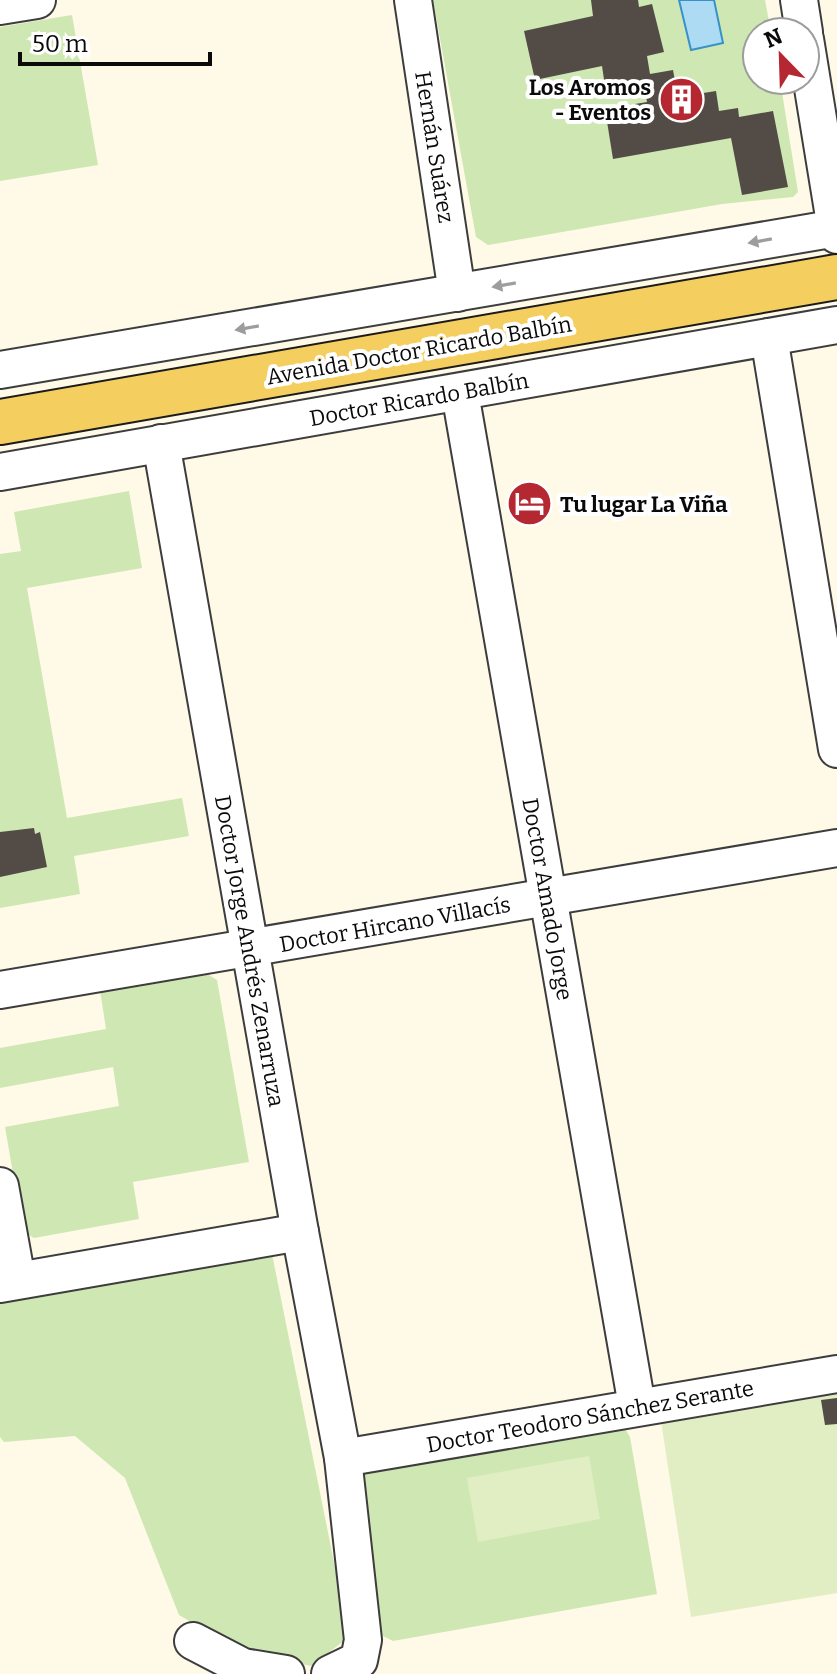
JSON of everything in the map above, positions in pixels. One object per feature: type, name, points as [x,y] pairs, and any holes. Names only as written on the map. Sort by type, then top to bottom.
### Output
[{"type":"main road","name":"Avenida Doctor Ricardo Balbín","points":[[0,422],[837,277]]},
{"type":"main road","name":"Avenida Doctor Ricardo Balbín","points":[[0,447],[837,304]]},
{"type":"street","points":[[0,6],[33,0]]},
{"type":"street","name":"Hernán Suárez","points":[[413,0],[457,293]]},
{"type":"street","points":[[0,370],[837,230],[815,96]]},
{"type":"street","name":"Doctor Ricardo Balbín","points":[[0,472],[837,325]]},
{"type":"street","points":[[769,337],[837,749]]},
{"type":"street","name":"Doctor Amado Jorge","points":[[460,393],[637,1406]]},
{"type":"street","name":"Doctor Jorge Andrés Zenarruza","points":[[161,443],[249,949],[343,1458],[363,1640],[359,1660],[330,1674]]},
{"type":"street","name":"Doctor Hircano Villacís","points":[[0,990],[837,848]]},
{"type":"street","points":[[0,1186],[8,1282],[300,1232]]},
{"type":"street","name":"Doctor Teodoro Sánchez Serante","points":[[343,1458],[837,1374]]},
{"type":"street","points":[[193,1641],[243,1667],[286,1674]]},
{"type":"green space","points":[[433,0],[765,0],[768,16],[741,16],[741,96],[783,96],[798,192],[793,197],[722,204],[488,245],[476,237]]},
{"type":"green space","points":[[72,15],[98,165],[0,181],[0,27]]},
{"type":"green space","points":[[129,491],[142,568],[27,588],[67,818],[182,798],[189,836],[74,856],[80,894],[0,908],[0,554],[21,551],[14,512]]},
{"type":"green space","points":[[202,971],[217,980],[249,1162],[133,1182],[139,1219],[34,1238],[23,1231],[5,1127],[119,1106],[113,1067],[0,1088],[0,1048],[106,1029],[100,990]]},
{"type":"green space","points":[[270,1244],[349,1637],[311,1666],[241,1651],[179,1615],[125,1478],[75,1436],[4,1442],[0,1437],[0,1292]]},
{"type":"green space","points":[[837,1391],[837,1593],[691,1617],[661,1421]]},
{"type":"green space","points":[[622,1424],[630,1437],[657,1594],[393,1641],[377,1633],[352,1485],[363,1470]]},
{"type":"green space","points":[[589,1456],[600,1519],[478,1542],[467,1478]]},
{"type":"water","points":[[679,0],[714,0],[723,43],[691,50]]},
{"type":"building","name":"Los Aromos - Eventos","points":[[591,0],[638,0],[639,7],[652,4],[664,52],[647,56],[650,74],[673,70],[678,97],[716,91],[719,111],[738,108],[739,117],[773,111],[788,187],[742,195],[731,138],[613,159],[605,109],[647,102],[643,80],[605,86],[602,66],[535,80],[524,31],[593,16]]},
{"type":"building","points":[[34,828],[35,834],[40,832],[47,867],[0,877],[0,832]]},
{"type":"building","points":[[837,1398],[837,1424],[825,1425],[821,1400]]},
{"type":"place","name":"Los Aromos - Eventos","points":[[682,100]]},
{"type":"place","name":"Tu lugar La Viña","points":[[529,504]]}]
